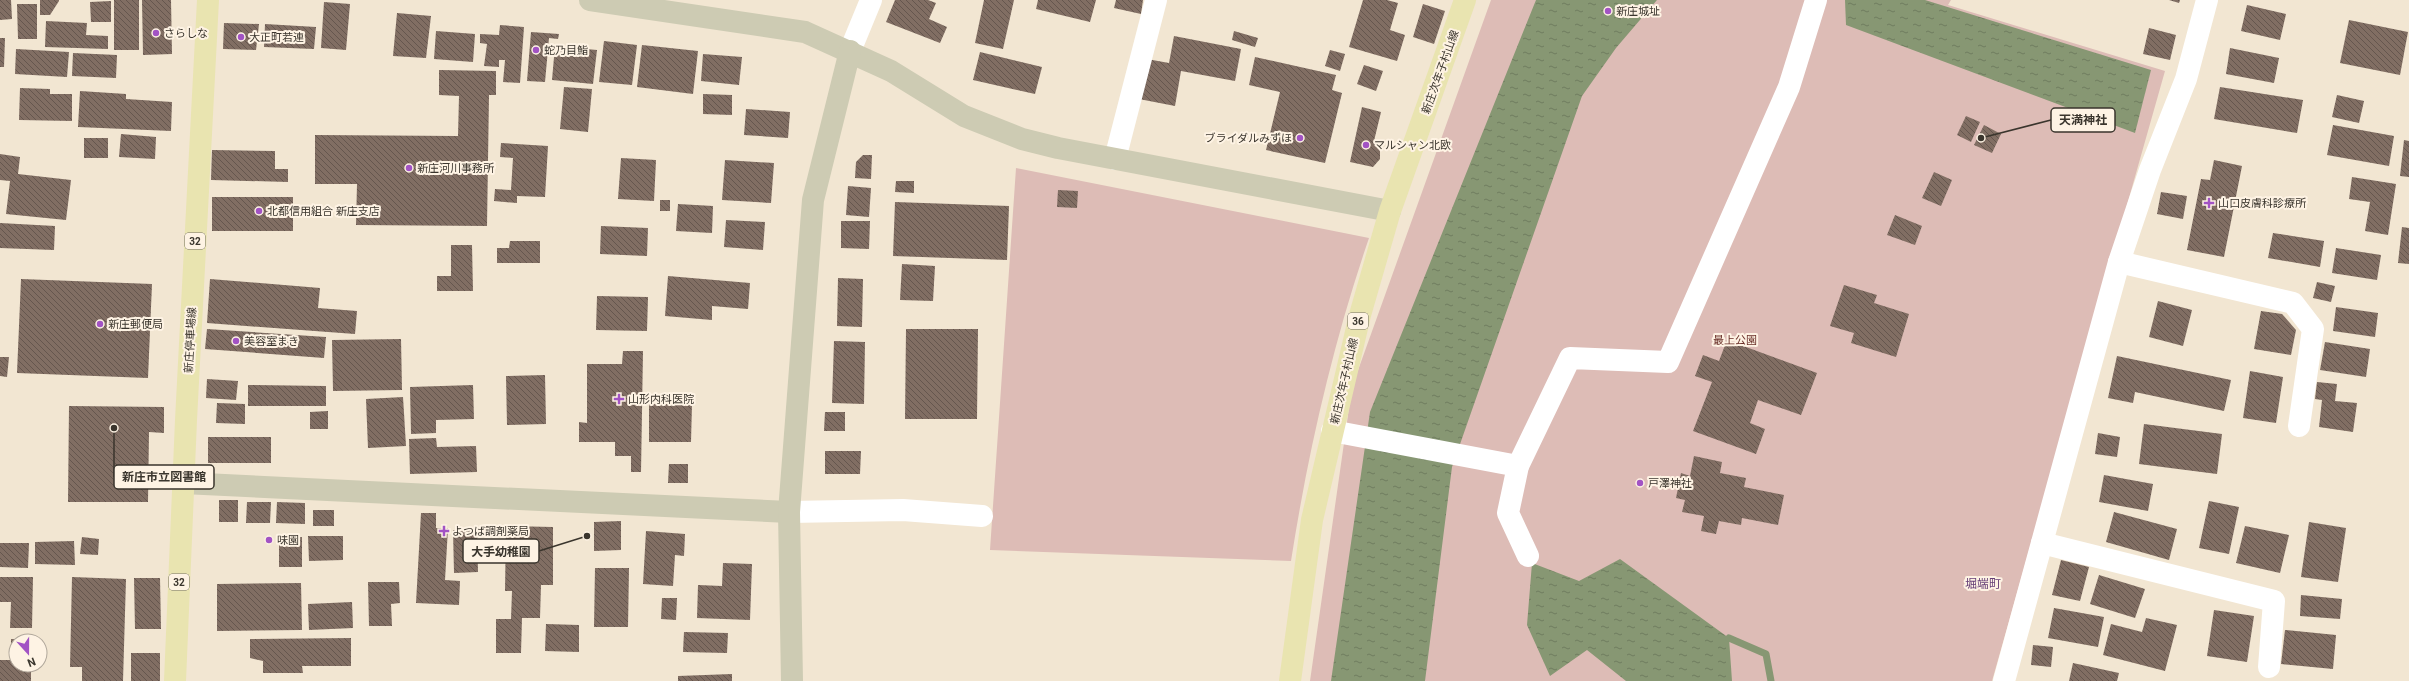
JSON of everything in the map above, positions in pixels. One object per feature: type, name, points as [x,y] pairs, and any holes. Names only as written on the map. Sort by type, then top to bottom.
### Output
[{"type":"main road","name":"新庄停車場線","points":[[175,681],[208,0]]},
{"type":"main road","name":"新庄次年子村山線","points":[[1290,681],[1312,520],[1360,315],[1390,211],[1465,0]]},
{"type":"street","points":[[590,0],[805,32],[850,51],[891,71],[964,116],[993,128],[1058,148],[1390,211]]},
{"type":"street","points":[[792,681],[790,512],[813,200],[850,51],[871,0]]},
{"type":"street","points":[[1116,159],[1156,0]]},
{"type":"street","points":[[1528,556],[1508,513],[1518,466],[1570,358],[1668,362],[1789,87],[1816,0]]},
{"type":"street","points":[[2004,681],[2119,262],[2150,170],[2186,79],[2207,0]]},
{"type":"street","points":[[2119,262],[2293,303],[2313,329],[2299,426]]},
{"type":"street","points":[[1332,432],[1518,466]]},
{"type":"street","points":[[184,483],[790,512],[903,510],[982,516]]},
{"type":"street","points":[[2042,542],[2274,601],[2269,667]]},
{"type":"green space","name":"最上公園","points":[[1491,0],[1951,0],[1948,5],[2165,71],[1992,681],[1310,681],[1352,387]]},
{"type":"green space","points":[[1016,168],[1369,238],[1344,317],[1323,398],[1305,479],[1291,561],[990,550]]},
{"type":"water","points":[[1536,0],[1657,0],[1616,48],[1582,96],[1452,467],[1425,681],[1331,681],[1370,412]]},
{"type":"water","points":[[1845,0],[1925,0],[2151,70],[2135,133],[1846,25]]},
{"type":"water","points":[[1620,559],[1729,638],[1732,681],[1626,681],[1587,650],[1550,676],[1527,625],[1532,563],[1579,581]]},
{"type":"building","points":[[0,0],[11,0],[12,19],[0,20]]},
{"type":"building","points":[[40,0],[59,1],[50,15],[40,15]]},
{"type":"building","points":[[114,0],[139,0],[139,50],[114,50]]},
{"type":"building","points":[[142,0],[171,0],[172,54],[143,55]]},
{"type":"building","points":[[895,0],[928,0],[936,3],[929,19],[947,27],[940,43],[886,22]]},
{"type":"building","points":[[984,0],[1014,0],[1003,49],[975,43]]},
{"type":"building","points":[[1038,0],[1096,0],[1090,22],[1036,9]]},
{"type":"building","points":[[1116,0],[1143,0],[1141,14],[1114,8]]},
{"type":"building","points":[[1363,0],[1387,0],[1398,3],[1390,30],[1405,35],[1397,61],[1349,47]]},
{"type":"building","points":[[2169,0],[2180,0],[2179,3]]},
{"type":"building","points":[[111,1],[111,22],[91,22],[90,2]]},
{"type":"building","points":[[324,2],[350,4],[346,50],[321,48]]},
{"type":"building","points":[[17,4],[37,4],[37,39],[18,39]]},
{"type":"building","points":[[1423,4],[1445,11],[1434,44],[1413,37]]},
{"type":"building","points":[[2247,5],[2286,14],[2280,40],[2241,31]]},
{"type":"building","points":[[397,13],[431,16],[426,58],[393,56]]},
{"type":"building","points":[[2349,20],[2408,32],[2400,75],[2340,63]]},
{"type":"building","points":[[46,21],[87,23],[86,35],[108,36],[108,49],[45,47]]},
{"type":"building","name":"大正町若連","points":[[224,23],[259,24],[256,50],[223,49]]},
{"type":"building","points":[[265,24],[316,27],[314,49],[264,47]]},
{"type":"building","points":[[500,25],[524,27],[520,83],[503,82],[505,60],[499,60],[499,67],[484,66],[487,44],[480,43],[480,34],[499,35]]},
{"type":"building","points":[[2149,28],[2176,35],[2170,60],[2143,54]]},
{"type":"building","points":[[436,31],[475,34],[473,62],[434,59]]},
{"type":"building","points":[[1234,31],[1258,38],[1255,47],[1232,40]]},
{"type":"building","points":[[531,32],[559,34],[558,39],[549,38],[545,82],[527,81]]},
{"type":"building","points":[[1174,36],[1241,49],[1235,81],[1181,71],[1175,106],[1139,99],[1147,59],[1169,63]]},
{"type":"building","points":[[0,38],[5,38],[4,67],[0,67]]},
{"type":"building","points":[[604,41],[637,45],[632,85],[599,82]]},
{"type":"building","points":[[642,45],[698,51],[693,94],[637,87]]},
{"type":"building","points":[[555,46],[597,50],[593,84],[552,80]]},
{"type":"building","points":[[2230,48],[2279,58],[2274,83],[2226,74]]},
{"type":"building","points":[[16,49],[69,52],[67,77],[15,74]]},
{"type":"building","points":[[1330,50],[1345,54],[1340,71],[1325,66]]},
{"type":"building","points":[[980,52],[1042,67],[1035,94],[973,80]]},
{"type":"building","points":[[73,53],[117,55],[116,78],[72,76]]},
{"type":"building","points":[[703,54],[742,57],[739,85],[701,81]]},
{"type":"building","points":[[1255,57],[1336,75],[1332,90],[1342,93],[1325,163],[1266,150],[1280,92],[1249,85]]},
{"type":"building","points":[[1364,65],[1383,71],[1376,91],[1357,84]]},
{"type":"building","points":[[439,70],[496,71],[496,95],[489,95],[487,226],[356,225],[357,184],[315,184],[315,135],[458,136],[459,96],[439,95]]},
{"type":"building","points":[[564,87],[592,89],[588,132],[560,129]]},
{"type":"building","points":[[2220,87],[2303,100],[2297,133],[2214,119]]},
{"type":"building","points":[[20,88],[50,89],[50,94],[72,94],[72,121],[19,120]]},
{"type":"building","points":[[80,91],[126,94],[126,99],[172,102],[171,131],[78,127]]},
{"type":"building","points":[[703,94],[732,95],[732,115],[703,114]]},
{"type":"building","points":[[2337,95],[2364,101],[2359,123],[2332,117]]},
{"type":"building","points":[[1362,107],[1381,112],[1374,141],[1380,147],[1380,159],[1373,167],[1350,162]]},
{"type":"building","points":[[746,109],[790,112],[788,138],[744,135]]},
{"type":"building","points":[[1966,116],[1980,122],[1971,142],[1957,135]]},
{"type":"building","points":[[1984,125],[2001,134],[1992,153],[1974,145]]},
{"type":"building","points":[[2333,125],[2394,136],[2389,166],[2327,155]]},
{"type":"building","points":[[121,134],[156,137],[155,159],[119,157]]},
{"type":"building","points":[[84,138],[108,138],[108,158],[84,158]]},
{"type":"building","points":[[2404,140],[2409,141],[2409,177],[2400,176]]},
{"type":"building","points":[[501,143],[548,146],[545,197],[517,196],[517,203],[494,201],[495,189],[511,190],[513,158],[500,157]]},
{"type":"building","points":[[212,150],[275,151],[275,169],[288,169],[288,182],[211,180]]},
{"type":"building","points":[[0,154],[20,157],[18,174],[71,180],[66,220],[6,214],[10,181],[0,180]]},
{"type":"building","points":[[863,155],[872,155],[871,179],[855,178],[856,162]]},
{"type":"building","points":[[621,158],[656,160],[654,201],[618,199]]},
{"type":"building","points":[[725,160],[774,163],[771,203],[722,200]]},
{"type":"building","points":[[2214,160],[2242,166],[2224,257],[2187,250],[2201,179],[2210,180]]},
{"type":"building","points":[[1934,172],[1952,180],[1941,206],[1922,198]]},
{"type":"building","points":[[2352,177],[2396,184],[2388,235],[2365,231],[2370,202],[2349,199]]},
{"type":"building","points":[[896,181],[914,181],[914,193],[895,192]]},
{"type":"building","points":[[848,186],[871,188],[869,217],[846,215]]},
{"type":"building","points":[[1058,190],[1078,191],[1077,208],[1057,207]]},
{"type":"building","points":[[2161,192],[2187,196],[2183,219],[2157,214]]},
{"type":"building","points":[[212,197],[293,197],[293,231],[212,231]]},
{"type":"building","points":[[660,200],[670,200],[670,211],[660,211]]},
{"type":"building","points":[[895,202],[1009,206],[1007,260],[893,256]]},
{"type":"building","points":[[678,204],[713,206],[712,233],[676,231]]},
{"type":"building","points":[[1895,215],[1922,226],[1915,245],[1887,235]]},
{"type":"building","points":[[726,220],[765,222],[763,250],[724,247]]},
{"type":"building","points":[[841,221],[870,221],[869,249],[841,248]]},
{"type":"building","points":[[0,223],[55,226],[54,250],[0,248]]},
{"type":"building","points":[[601,226],[648,228],[647,256],[600,254]]},
{"type":"building","points":[[2402,227],[2409,228],[2409,264],[2398,263]]},
{"type":"building","points":[[2273,233],[2324,241],[2320,267],[2268,258]]},
{"type":"building","points":[[510,241],[540,241],[540,263],[497,263],[497,248],[509,248]]},
{"type":"building","points":[[451,245],[472,245],[473,291],[437,291],[437,276],[451,276]]},
{"type":"building","points":[[2336,248],[2381,255],[2377,280],[2332,273]]},
{"type":"building","points":[[902,264],[935,266],[933,301],[900,300]]},
{"type":"building","points":[[668,276],[750,283],[748,309],[712,306],[712,320],[665,316]]},
{"type":"building","points":[[838,278],[863,279],[862,327],[837,326]]},
{"type":"building","points":[[21,279],[152,284],[148,378],[17,373]]},
{"type":"building","points":[[210,279],[320,288],[318,308],[357,311],[355,334],[207,323]]},
{"type":"building","points":[[2317,282],[2335,286],[2331,302],[2313,298]]},
{"type":"building","points":[[1844,285],[1877,295],[1874,303],[1909,314],[1896,357],[1851,343],[1854,333],[1830,326]]},
{"type":"building","points":[[597,296],[648,297],[647,331],[596,330]]},
{"type":"building","points":[[2158,301],[2192,310],[2183,346],[2149,337]]},
{"type":"building","points":[[2336,307],[2378,313],[2375,337],[2333,331]]},
{"type":"building","points":[[2261,311],[2282,314],[2296,330],[2291,355],[2254,349]]},
{"type":"building","points":[[207,329],[326,337],[324,358],[205,349]]},
{"type":"building","points":[[906,329],[978,329],[977,419],[905,419]]},
{"type":"building","points":[[401,339],[402,390],[333,391],[332,340]]},
{"type":"building","points":[[1727,340],[1817,373],[1801,415],[1758,400],[1750,423],[1765,429],[1756,454],[1693,431],[1712,382],[1695,376],[1703,355],[1719,361]]},
{"type":"building","points":[[834,341],[865,342],[864,404],[832,403]]},
{"type":"building","points":[[2325,342],[2370,349],[2366,377],[2320,370]]},
{"type":"building","points":[[623,351],[643,351],[641,472],[631,472],[631,456],[615,456],[615,442],[579,442],[579,422],[587,423],[587,364],[622,364]]},
{"type":"building","points":[[2117,356],[2231,380],[2224,411],[2135,392],[2133,403],[2108,398]]},
{"type":"building","points":[[0,357],[9,357],[7,377],[0,376]]},
{"type":"building","points":[[2250,371],[2283,377],[2276,423],[2243,418]]},
{"type":"building","points":[[545,375],[546,424],[507,425],[506,376]]},
{"type":"building","points":[[207,379],[238,381],[236,400],[206,398]]},
{"type":"building","points":[[2317,382],[2337,384],[2335,401],[2357,403],[2353,432],[2319,427],[2322,400],[2315,399]]},
{"type":"building","points":[[248,385],[326,386],[326,406],[248,406]]},
{"type":"building","points":[[473,385],[474,419],[436,420],[436,433],[411,434],[410,387]]},
{"type":"building","points":[[403,397],[406,446],[368,448],[366,399]]},
{"type":"building","points":[[217,403],[245,404],[245,424],[216,423]]},
{"type":"building","points":[[649,404],[692,404],[691,442],[649,442]]},
{"type":"building","points":[[69,406],[164,407],[164,433],[149,432],[148,502],[68,502]]},
{"type":"building","points":[[328,411],[328,429],[310,429],[310,412]]},
{"type":"building","points":[[825,412],[845,412],[845,431],[824,431]]},
{"type":"building","points":[[2144,424],[2222,434],[2217,474],[2139,464]]},
{"type":"building","points":[[2098,433],[2120,437],[2117,457],[2095,454]]},
{"type":"building","points":[[208,437],[271,437],[271,463],[208,463]]},
{"type":"building","points":[[436,438],[437,447],[476,446],[477,472],[410,474],[409,439]]},
{"type":"building","points":[[825,451],[861,451],[860,474],[825,474]]},
{"type":"building","points":[[1694,456],[1722,462],[1720,473],[1746,478],[1744,487],[1784,495],[1778,525],[1742,518],[1741,525],[1719,521],[1716,534],[1701,531],[1704,516],[1682,512],[1685,500],[1676,498],[1681,473],[1690,476]]},
{"type":"building","points":[[669,464],[688,464],[688,483],[668,483]]},
{"type":"building","points":[[2104,475],[2153,484],[2148,511],[2099,502]]},
{"type":"building","points":[[219,500],[238,500],[238,522],[219,522]]},
{"type":"building","points":[[2209,501],[2239,507],[2229,554],[2199,548]]},
{"type":"building","points":[[247,502],[271,502],[270,523],[246,523]]},
{"type":"building","points":[[277,502],[305,503],[305,524],[276,523]]},
{"type":"building","points":[[313,510],[334,510],[334,526],[313,526]]},
{"type":"building","points":[[2114,512],[2177,529],[2169,560],[2106,542]]},
{"type":"building","points":[[421,513],[436,513],[436,528],[448,528],[445,580],[460,581],[459,605],[416,603]]},
{"type":"building","points":[[621,521],[621,550],[594,551],[594,522]]},
{"type":"building","points":[[2309,522],[2346,528],[2338,582],[2301,577]]},
{"type":"building","points":[[506,526],[553,527],[553,585],[541,585],[540,618],[522,618],[521,653],[496,653],[496,619],[511,619],[512,591],[505,591]]},
{"type":"building","points":[[2245,526],[2289,535],[2280,573],[2236,563]]},
{"type":"building","points":[[453,530],[477,530],[478,572],[454,573]]},
{"type":"building","points":[[646,531],[685,534],[684,556],[675,555],[673,586],[643,584]]},
{"type":"building","points":[[308,536],[343,536],[343,560],[309,561]]},
{"type":"building","points":[[82,537],[99,539],[98,555],[80,554]]},
{"type":"building","points":[[279,537],[302,537],[302,567],[279,567]]},
{"type":"building","points":[[74,541],[75,565],[35,564],[35,542]]},
{"type":"building","points":[[0,543],[29,543],[28,568],[0,567]]},
{"type":"building","points":[[2061,560],[2089,567],[2080,601],[2052,595]]},
{"type":"building","points":[[723,563],[752,564],[750,620],[697,618],[698,585],[722,586]]},
{"type":"building","points":[[595,568],[629,568],[628,627],[594,627]]},
{"type":"building","points":[[2099,575],[2145,589],[2135,618],[2090,604]]},
{"type":"building","points":[[0,577],[33,577],[32,628],[10,628],[11,602],[0,602]]},
{"type":"building","points":[[72,577],[126,579],[123,681],[82,681],[82,667],[70,667]]},
{"type":"building","points":[[134,578],[160,578],[161,629],[135,629]]},
{"type":"building","points":[[368,582],[399,582],[400,603],[391,604],[392,626],[369,626]]},
{"type":"building","points":[[301,583],[302,630],[217,631],[217,584]]},
{"type":"building","points":[[2301,595],[2342,599],[2340,619],[2300,616]]},
{"type":"building","points":[[662,598],[677,598],[676,620],[661,619]]},
{"type":"building","points":[[352,602],[353,628],[309,630],[308,604]]},
{"type":"building","points":[[2054,608],[2104,617],[2098,647],[2048,638]]},
{"type":"building","points":[[2214,610],[2254,616],[2247,662],[2207,656]]},
{"type":"building","points":[[2146,618],[2177,625],[2165,671],[2103,655],[2111,624],[2142,632]]},
{"type":"building","points":[[546,624],[579,625],[579,652],[545,651]]},
{"type":"building","points":[[2285,630],[2336,635],[2333,669],[2281,664]]},
{"type":"building","points":[[684,632],[728,633],[727,653],[683,652]]},
{"type":"building","points":[[351,638],[351,666],[302,666],[303,673],[263,673],[263,661],[250,658],[250,639]]},
{"type":"building","points":[[2033,645],[2053,647],[2051,667],[2031,665]]},
{"type":"building","points":[[131,653],[160,653],[160,681],[131,681]]},
{"type":"building","points":[[0,660],[8,660],[8,673],[31,673],[31,681],[0,681]]},
{"type":"building","points":[[2073,663],[2119,673],[2117,681],[2069,681]]},
{"type":"building","points":[[732,674],[732,681],[678,681],[678,676]]},
{"type":"waterway","points":[[1729,638],[1766,654],[1771,681]]},
{"type":"place","name":"新庄城址","points":[[1608,11]]},
{"type":"place","name":"さらしな","points":[[156,33]]},
{"type":"place","name":"大正町若連","points":[[241,37]]},
{"type":"place","name":"蛇乃目鮨","points":[[536,50]]},
{"type":"place","name":"ブライダルみずほ","points":[[1300,138]]},
{"type":"place","name":"天満神社","points":[[1981,138]]},
{"type":"place","name":"マルシャン北欧","points":[[1366,145]]},
{"type":"place","name":"新庄河川事務所","points":[[409,168]]},
{"type":"place","name":"山口皮膚科診療所","points":[[2209,203]]},
{"type":"place","name":"北都信用組合 新庄支店","points":[[259,211]]},
{"type":"place","name":"新庄郵便局","points":[[100,324]]},
{"type":"place","name":"美容室まき","points":[[236,341]]},
{"type":"place","name":"山形内科医院","points":[[619,399]]},
{"type":"place","name":"新庄市立図書館","points":[[114,428]]},
{"type":"place","name":"戸澤神社","points":[[1640,483]]},
{"type":"place","name":"よつば調剤薬局","points":[[444,531]]},
{"type":"place","name":"大手幼稚園","points":[[587,536]]},
{"type":"place","name":"味園","points":[[269,540]]},
{"type":"district","name":"堀端町","points":[[1983,584]]}]
